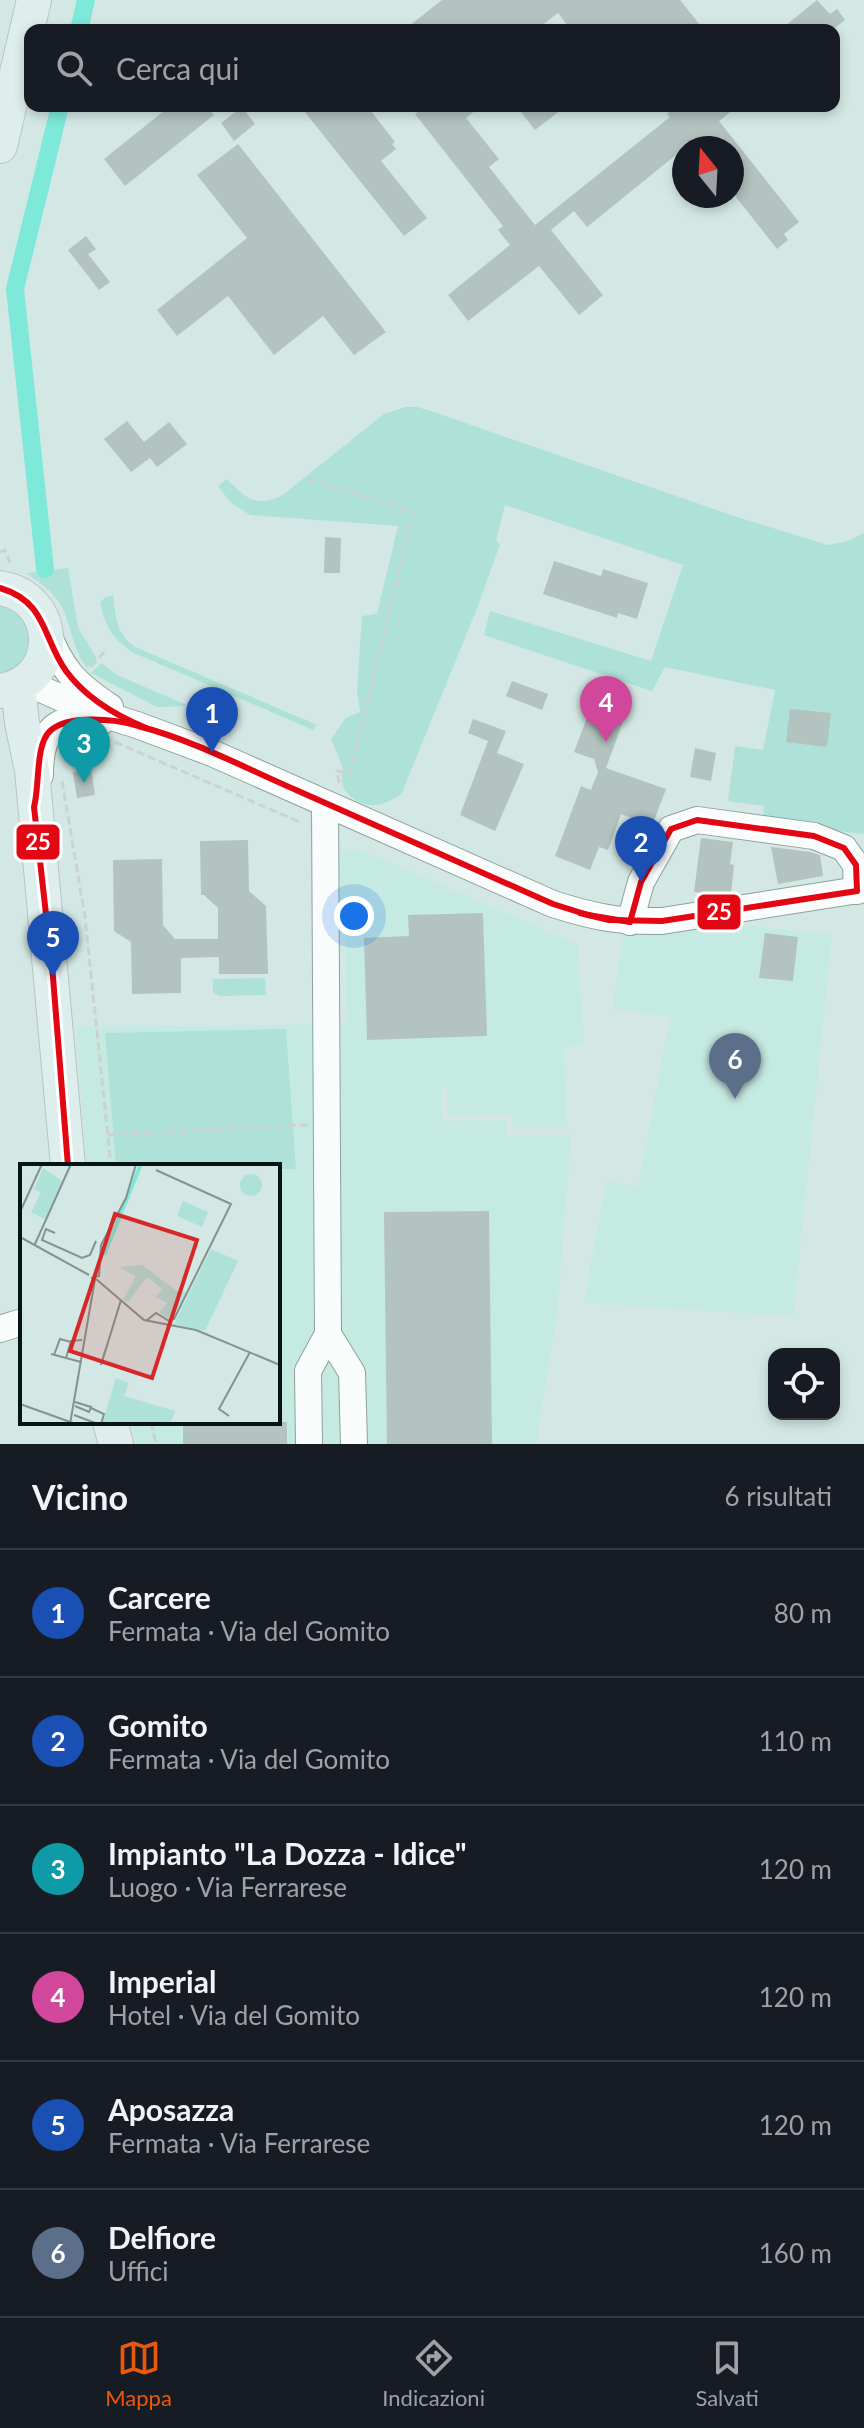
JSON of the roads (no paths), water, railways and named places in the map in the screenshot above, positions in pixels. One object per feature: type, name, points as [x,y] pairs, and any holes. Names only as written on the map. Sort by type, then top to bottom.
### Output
[{"type":"main road","points":[[28,24],[34,0]]},
{"type":"main road","points":[[0,146],[24,43]]},
{"type":"main road","points":[[3,570],[32,603],[47,639],[44,657],[34,673],[14,686],[32,770],[68,1164]]},
{"type":"main road","points":[[0,731],[21,788],[34,807]]},
{"type":"main road","points":[[111,1424],[116,1444]]},
{"type":"street","points":[[45,628],[67,672],[93,696],[137,725]]},
{"type":"street","points":[[14,686],[137,725],[332,794],[553,904],[598,918],[630,922],[695,917],[860,890],[854,848],[814,836],[697,820],[671,829],[641,882],[630,922]]},
{"type":"street","points":[[34,807],[39,790],[40,752],[51,730],[80,719],[137,725]]},
{"type":"street","points":[[309,1444],[308,1371],[328,1334],[324,832],[332,794]]},
{"type":"street","points":[[0,1329],[20,1323]]},
{"type":"street","points":[[328,1334],[352,1373],[354,1444]]},
{"type":"waterway","points":[[80,24],[86,0]]},
{"type":"waterway","points":[[45,569],[15,289],[59,112]]},
{"type":"place","name":"Imperial","points":[[606,742]]},
{"type":"place","name":"Carcere","points":[[212,753]]},
{"type":"place","name":"Impianto \"La Dozza - Idice\"","points":[[84,783]]},
{"type":"place","name":"Gomito","points":[[641,882]]},
{"type":"place","name":"Aposazza","points":[[53,977]]},
{"type":"place","name":"Delfiore","points":[[735,1099]]}]
